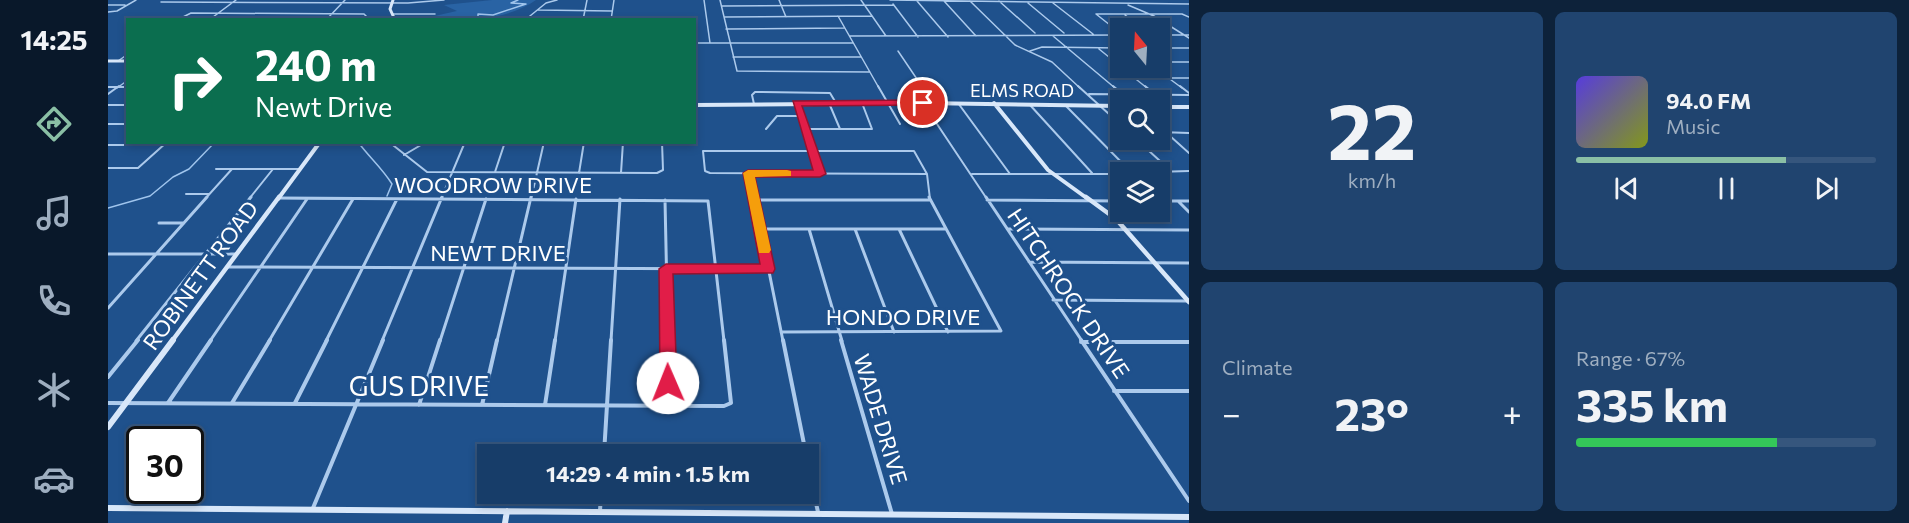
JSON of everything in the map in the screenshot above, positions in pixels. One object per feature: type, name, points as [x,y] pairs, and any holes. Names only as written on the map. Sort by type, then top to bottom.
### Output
[{"type":"main road","points":[[392,1],[391,14],[394,18]]},
{"type":"main road","points":[[108,61],[126,61]]},
{"type":"main road","points":[[994,103],[1053,174],[1091,201],[1125,230],[1188,301]]},
{"type":"main road","name":"ELMS ROAD","points":[[696,105],[1029,103],[1110,106]]},
{"type":"main road","points":[[1170,106],[1189,107]]},
{"type":"main road","name":"ROBINETT ROAD","points":[[108,427],[319,144]]},
{"type":"main road","points":[[108,508],[892,514],[1138,520],[1189,517]]},
{"type":"main road","points":[[505,523],[507,511]]},
{"type":"street","points":[[108,12],[116,12],[136,0]]},
{"type":"street","points":[[212,18],[236,0]]},
{"type":"street","points":[[162,1],[444,0]]},
{"type":"street","points":[[526,18],[546,3],[557,0]]},
{"type":"street","points":[[583,18],[587,0]]},
{"type":"street","points":[[611,18],[614,0]]},
{"type":"street","points":[[704,0],[710,43]]},
{"type":"street","points":[[720,0],[736,71],[870,72]]},
{"type":"street","points":[[778,0],[786,17]]},
{"type":"street","points":[[861,0],[886,36]]},
{"type":"street","points":[[890,0],[1189,4]]},
{"type":"street","points":[[890,0],[918,37]]},
{"type":"street","points":[[916,0],[948,37]]},
{"type":"street","points":[[1064,0],[1067,3]]},
{"type":"street","points":[[1118,0],[1152,14],[1189,37]]},
{"type":"street","points":[[328,18],[344,1]]},
{"type":"street","points":[[943,1],[976,37]]},
{"type":"street","points":[[969,1],[1017,46],[1052,62],[1110,115]]},
{"type":"street","points":[[999,1],[1036,34]]},
{"type":"street","points":[[1027,2],[1065,34]]},
{"type":"street","points":[[1053,3],[1094,35]]},
{"type":"street","points":[[108,5],[127,5]]},
{"type":"street","points":[[722,6],[894,5]]},
{"type":"street","points":[[538,10],[612,11]]},
{"type":"street","points":[[181,18],[191,13],[218,13],[365,14],[368,18]]},
{"type":"street","points":[[391,14],[435,14]]},
{"type":"street","points":[[1110,26],[1096,14],[1183,15],[1189,17]]},
{"type":"street","points":[[1124,14],[1130,18]]},
{"type":"street","points":[[838,16],[900,124]]},
{"type":"street","points":[[724,17],[872,16]]},
{"type":"street","points":[[726,28],[845,28]]},
{"type":"street","points":[[1051,34],[1116,90]]},
{"type":"street","points":[[850,36],[1110,34]]},
{"type":"street","points":[[1170,35],[1185,35]]},
{"type":"street","points":[[696,43],[854,43]]},
{"type":"street","points":[[1029,52],[1042,47],[1110,48]]},
{"type":"street","points":[[1097,48],[1110,58]]},
{"type":"street","points":[[1170,48],[1189,48]]},
{"type":"street","points":[[898,51],[934,103]]},
{"type":"street","points":[[118,61],[126,55]]},
{"type":"street","points":[[733,57],[861,57]]},
{"type":"street","points":[[1170,62],[1189,62]]},
{"type":"street","points":[[1135,78],[1151,90]]},
{"type":"street","points":[[1169,78],[1189,94]]},
{"type":"street","points":[[1170,78],[1189,78]]},
{"type":"street","points":[[108,94],[126,81]]},
{"type":"street","points":[[108,87],[126,87]]},
{"type":"street","points":[[754,104],[752,95],[755,92],[830,93],[836,103]]},
{"type":"street","points":[[1087,94],[1110,94]]},
{"type":"street","points":[[1170,94],[1189,94]]},
{"type":"street","points":[[829,103],[840,130]]},
{"type":"street","points":[[805,129],[872,129],[862,103]]},
{"type":"street","name":"HITCHROCK DRIVE","points":[[923,103],[1189,501]]},
{"type":"street","points":[[958,103],[1010,174]]},
{"type":"street","points":[[1029,103],[1093,174]]},
{"type":"street","points":[[796,104],[820,174]]},
{"type":"street","points":[[1064,104],[1121,162]]},
{"type":"street","points":[[108,105],[126,105]]},
{"type":"street","points":[[766,129],[777,116],[800,116]]},
{"type":"street","points":[[108,124],[126,124]]},
{"type":"street","points":[[1170,132],[1189,133]]},
{"type":"street","points":[[1170,136],[1189,153]]},
{"type":"street","points":[[108,145],[165,144]]},
{"type":"street","points":[[108,168],[138,168],[165,144]]},
{"type":"street","points":[[391,144],[425,172],[495,173],[661,172],[662,144]]},
{"type":"street","points":[[403,155],[424,144]]},
{"type":"street","points":[[313,508],[464,144]]},
{"type":"street","points":[[495,173],[504,144]]},
{"type":"street","points":[[482,405],[544,144]]},
{"type":"street","points":[[579,173],[584,144]]},
{"type":"street","points":[[621,173],[623,144]]},
{"type":"street","points":[[812,150],[704,150],[706,173],[927,174]]},
{"type":"street","name":"HONDO DRIVE","points":[[781,332],[1001,331],[930,200],[927,174],[914,151],[812,150]]},
{"type":"street","points":[[1148,150],[1171,171],[1189,171]]},
{"type":"street","points":[[216,169],[300,169]]},
{"type":"street","points":[[108,308],[232,169]]},
{"type":"street","points":[[108,377],[273,169]]},
{"type":"street","points":[[748,173],[804,444]]},
{"type":"street","points":[[971,174],[1110,174]]},
{"type":"street","points":[[186,194],[209,194]]},
{"type":"street","name":"WOODROW DRIVE","points":[[278,198],[708,201],[717,269]]},
{"type":"street","points":[[168,403],[307,198]]},
{"type":"street","points":[[232,403],[353,199]]},
{"type":"street","points":[[294,404],[398,199]]},
{"type":"street","points":[[419,405],[486,199]]},
{"type":"street","points":[[545,405],[576,199]]},
{"type":"street","points":[[605,444],[620,199]]},
{"type":"street","points":[[665,200],[669,406]]},
{"type":"street","points":[[754,200],[930,200]]},
{"type":"street","points":[[987,200],[1110,201]]},
{"type":"street","points":[[1170,201],[1189,201]]},
{"type":"street","points":[[1178,201],[1189,212]]},
{"type":"street","points":[[159,223],[184,223]]},
{"type":"street","points":[[760,229],[946,229]]},
{"type":"street","name":"WADE DRIVE","points":[[809,229],[892,514]]},
{"type":"street","points":[[855,229],[894,332]]},
{"type":"street","points":[[900,229],[948,332]]},
{"type":"street","points":[[1007,229],[1189,230]]},
{"type":"street","points":[[108,254],[236,254]]},
{"type":"street","points":[[1029,262],[1189,263]]},
{"type":"street","name":"NEWT DRIVE","points":[[227,267],[768,269]]},
{"type":"street","name":"GUS DRIVE","points":[[108,403],[669,406],[730,404],[717,269]]},
{"type":"street","points":[[1053,300],[1188,301]]},
{"type":"street","points":[[1081,342],[1189,342]]},
{"type":"street","points":[[1114,391],[1189,391]]},
{"type":"street","points":[[600,504],[600,512]]},
{"type":"street","points":[[816,504],[818,514]]},
{"type":"street","points":[[939,515],[942,523]]},
{"type":"shaded area","points":[[492,0],[536,0],[510,13],[495,16],[426,18],[457,11],[444,5]]},
{"type":"waterway","points":[[478,18],[478,14],[493,15],[526,4],[511,3],[518,0]]},
{"type":"waterway","points":[[108,208],[150,196],[173,177],[189,169],[213,144]]},
{"type":"waterway","points":[[360,144],[392,184],[387,196]]},
{"type":"slow traffic","points":[[764,250],[748,173],[787,173]]},
{"type":"route","points":[[668,383],[666,269],[768,269],[748,173],[820,174],[796,104],[923,103]]}]
